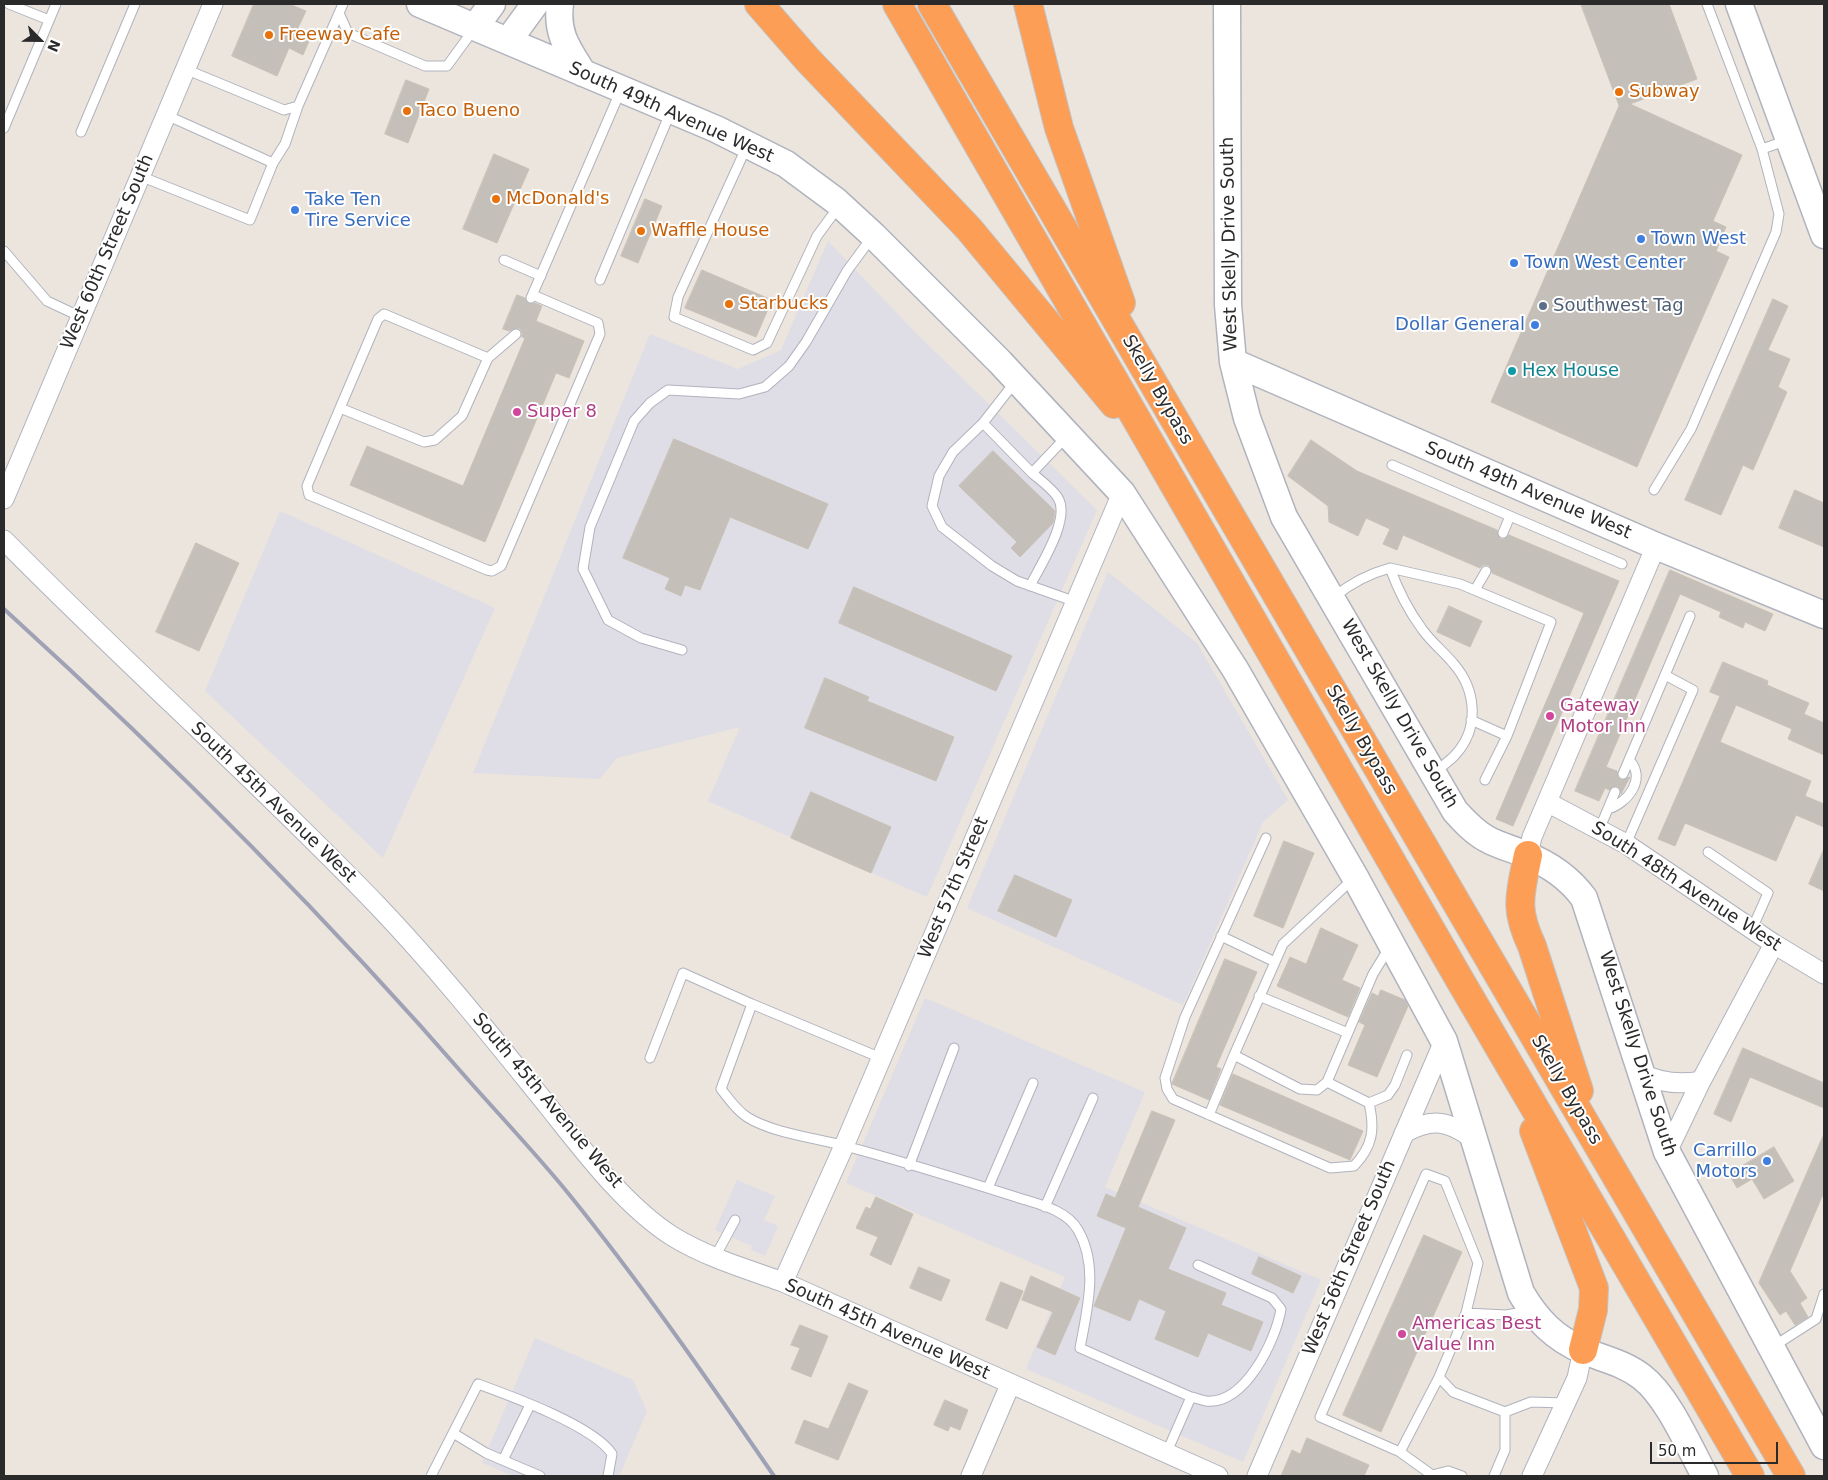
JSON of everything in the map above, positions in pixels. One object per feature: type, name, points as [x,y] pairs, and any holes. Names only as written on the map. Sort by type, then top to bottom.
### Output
[{"type":"highway","points":[[759,4],[807,59],[968,228],[1163,463]]},
{"type":"highway","name":"Skelly Bypass","points":[[897,4],[1504,1055],[1750,1476]]},
{"type":"highway","name":"Skelly Bypass","points":[[932,4],[1791,1476]]},
{"type":"highway","points":[[1028,4],[1059,128],[1142,364]]},
{"type":"highway","points":[[1528,855],[1519,902],[1524,928],[1536,956],[1596,1142]]},
{"type":"highway","points":[[1504,1055],[1594,1288],[1593,1310],[1583,1350]]},
{"type":"street","name":"West 60th Street South","points":[[4,499],[213,4]]},
{"type":"street","name":"South 49th Avenue West","points":[[420,4],[748,144],[786,164],[840,204],[1009,371]]},
{"type":"street","points":[[475,27],[492,4]]},
{"type":"street","points":[[508,41],[535,4]]},
{"type":"street","points":[[560,4],[559,17],[562,38],[583,74]]},
{"type":"street","name":"West Skelly Drive South","points":[[1226,4],[1228,305],[1233,362],[1247,418],[1272,491],[1284,517],[1455,811],[1469,826],[1487,840],[1528,855],[1560,874],[1575,886],[1584,898],[1592,916],[1640,1073],[1667,1152],[1824,1446]]},
{"type":"street","points":[[1739,4],[1824,235]]},
{"type":"street","name":"South 49th Avenue West","points":[[1233,362],[1656,546],[1824,615]]},
{"type":"street","points":[[1009,371],[1122,493],[1230,660],[1392,943],[1444,1040],[1472,1138],[1521,1293],[1531,1310],[1536,1317],[1558,1336],[1583,1350],[1624,1365],[1643,1378],[1658,1393],[1705,1476]]},
{"type":"street","name":"West 57th Street","points":[[783,1282],[844,1146],[1122,493]]},
{"type":"street","name":"South 45th Avenue West","points":[[4,540],[324,850],[446,979],[584,1150],[636,1207],[673,1236],[715,1257],[783,1282],[1218,1476]]},
{"type":"street","points":[[1528,855],[1532,836],[1656,546]]},
{"type":"street","name":"South 48th Avenue West","points":[[1547,802],[1626,844],[1774,944],[1824,974]]},
{"type":"street","points":[[1667,1152],[1701,1080],[1774,944]]},
{"type":"street","name":"West 56th Street South","points":[[1256,1476],[1444,1040]]},
{"type":"street","points":[[1640,1073],[1656,1081],[1687,1083],[1701,1080]]},
{"type":"street","points":[[1404,1133],[1426,1123],[1437,1122],[1454,1127],[1472,1138]]},
{"type":"street","points":[[1532,1476],[1577,1378],[1583,1350]]},
{"type":"street","points":[[971,1476],[1010,1384]]},
{"type":"lane","points":[[9,4],[49,20]]},
{"type":"lane","points":[[4,128],[56,4]]},
{"type":"lane","points":[[81,132],[136,4]]},
{"type":"lane","points":[[140,176],[250,220],[272,163],[285,144],[298,106],[343,4]]},
{"type":"lane","points":[[1654,490],[1691,429],[1776,232],[1779,214],[1762,149],[1707,4]]},
{"type":"lane","points":[[339,13],[348,33],[425,66],[447,66],[475,27]]},
{"type":"lane","points":[[186,69],[284,110],[298,106]]},
{"type":"lane","points":[[488,358],[384,314],[378,319],[307,486],[309,495],[488,570],[496,570],[501,566],[600,334],[598,323],[532,298],[622,90]]},
{"type":"lane","points":[[600,280],[671,111]]},
{"type":"lane","points":[[166,115],[272,163]]},
{"type":"lane","points":[[1762,149],[1789,140]]},
{"type":"lane","points":[[748,144],[678,297],[674,317],[753,350],[767,343],[817,236],[840,204]]},
{"type":"lane","points":[[682,650],[640,638],[608,620],[583,569],[590,527],[634,421],[650,404],[668,390],[739,394],[765,387],[789,366],[806,342],[847,271],[873,235]]},
{"type":"lane","points":[[4,251],[47,301],[81,317]]},
{"type":"lane","points":[[504,260],[541,276]]},
{"type":"lane","points":[[340,408],[424,442],[429,442],[462,416],[488,358],[516,334]]},
{"type":"lane","points":[[1009,371],[984,423],[953,452],[939,476],[932,506],[942,527],[992,566],[1017,581],[1076,602]]},
{"type":"lane","points":[[984,423],[1059,498],[1060,526],[1030,586]]},
{"type":"lane","points":[[1032,473],[1068,434]]},
{"type":"lane","points":[[1392,465],[1622,564]]},
{"type":"lane","points":[[1503,533],[1510,516]]},
{"type":"lane","points":[[1332,599],[1351,584],[1371,574],[1390,568],[1438,578],[1475,590],[1551,622],[1507,736],[1484,780]]},
{"type":"lane","points":[[1390,568],[1398,589],[1423,630],[1454,664],[1470,687],[1473,704],[1471,720],[1456,754],[1433,774]]},
{"type":"lane","points":[[1475,590],[1486,571]]},
{"type":"lane","points":[[1623,774],[1690,616]]},
{"type":"lane","points":[[1626,844],[1693,690],[1665,675]]},
{"type":"lane","points":[[1471,720],[1507,736]]},
{"type":"lane","points":[[1608,809],[1626,800],[1633,786],[1637,774],[1636,767],[1629,760]]},
{"type":"lane","points":[[1633,786],[1649,792]]},
{"type":"lane","points":[[1599,830],[1615,792]]},
{"type":"lane","points":[[1266,838],[1185,1017],[1165,1078],[1166,1089],[1174,1099],[1208,1115],[1330,1168],[1343,1169],[1354,1166],[1370,1143],[1374,1124],[1369,1104],[1327,1082]]},
{"type":"lane","points":[[1708,852],[1768,893],[1752,929]]},
{"type":"lane","points":[[1208,1115],[1283,944],[1355,877]]},
{"type":"lane","points":[[1222,936],[1275,962]]},
{"type":"lane","points":[[1234,1055],[1300,1089],[1316,1090],[1327,1082],[1374,974],[1392,943]]},
{"type":"lane","points":[[650,1058],[683,973],[881,1058]]},
{"type":"lane","points":[[1259,996],[1348,1033]]},
{"type":"lane","points":[[752,1004],[721,1089],[733,1104],[748,1117],[788,1133],[844,1146],[988,1188],[1061,1212],[1078,1229],[1091,1266],[1080,1348],[1191,1397],[1208,1401],[1232,1394],[1254,1373],[1278,1326],[1281,1309],[1272,1298],[1198,1265]]},
{"type":"lane","points":[[909,1166],[954,1048]]},
{"type":"lane","points":[[1369,1104],[1388,1095],[1407,1055]]},
{"type":"lane","points":[[988,1188],[1033,1083]]},
{"type":"lane","points":[[1045,1207],[1093,1098]]},
{"type":"lane","points":[[1400,1452],[1439,1377],[1466,1313],[1478,1263],[1445,1181],[1426,1174],[1320,1416],[1400,1452],[1432,1476],[1448,1471],[1462,1476]]},
{"type":"lane","points":[[715,1257],[735,1220]]},
{"type":"lane","points":[[1772,1348],[1816,1319],[1824,1294]]},
{"type":"lane","points":[[1466,1313],[1506,1316],[1531,1310]]},
{"type":"lane","points":[[1439,1377],[1453,1392],[1504,1412],[1530,1402],[1566,1403]]},
{"type":"lane","points":[[431,1476],[478,1384],[530,1405],[606,1444],[612,1454],[608,1476]]},
{"type":"lane","points":[[1166,1454],[1191,1397]]},
{"type":"lane","points":[[503,1460],[530,1405]]},
{"type":"lane","points":[[1494,1476],[1505,1450],[1504,1412]]},
{"type":"lane","points":[[453,1433],[503,1460],[540,1476]]},
{"type":"shaded area","points":[[828,241],[914,331],[1097,510],[927,897],[708,801],[740,727],[617,758],[600,779],[473,773],[650,334],[738,369],[781,350]]},
{"type":"shaded area","points":[[280,511],[495,608],[383,858],[205,691]]},
{"type":"shaded area","points":[[1108,572],[1197,643],[1288,800],[1263,822],[1183,1005],[967,908]]},
{"type":"shaded area","points":[[925,998],[1145,1092],[1105,1187],[1321,1280],[1243,1462],[1026,1369],[1065,1277],[846,1183]]},
{"type":"shaded area","points":[[737,1180],[775,1196],[764,1220],[778,1226],[765,1256],[751,1250],[752,1246],[715,1230]]},
{"type":"shaded area","points":[[535,1338],[633,1380],[647,1411],[619,1476],[514,1476],[482,1463]]},
{"type":"building","points":[[254,4],[289,4],[306,11],[295,34],[309,41],[303,55],[289,48],[277,76],[232,56]]},
{"type":"building","name":"Town West","points":[[1581,4],[1669,4],[1697,79],[1630,104],[1742,155],[1713,221],[1726,227],[1716,251],[1729,257],[1637,467],[1491,402],[1619,106]]},
{"type":"building","name":"Taco Bueno","points":[[406,80],[429,89],[408,143],[385,134]]},
{"type":"building","name":"McDonald's","points":[[494,154],[529,169],[497,243],[463,229]]},
{"type":"building","name":"Waffle House","points":[[645,199],[662,206],[638,263],[621,256]]},
{"type":"building","name":"Starbucks","points":[[702,270],[772,300],[756,337],[685,308]]},
{"type":"building","name":"Super 8","points":[[517,295],[525,298],[528,303],[542,306],[536,321],[584,341],[569,378],[556,373],[485,542],[350,485],[367,446],[463,486],[525,338],[522,337],[522,332],[519,328],[509,331],[503,329]]},
{"type":"building","points":[[1773,299],[1788,306],[1768,350],[1790,359],[1778,387],[1787,392],[1753,470],[1743,465],[1721,515],[1685,500]]},
{"type":"building","points":[[674,439],[828,504],[808,549],[730,517],[700,590],[685,585],[681,596],[665,589],[670,578],[623,558]]},
{"type":"building","name":"Gateway Motor Inn","points":[[1311,440],[1357,471],[1497,530],[1500,539],[1504,539],[1509,535],[1619,581],[1513,826],[1496,819],[1584,613],[1492,573],[1489,565],[1483,565],[1480,568],[1403,535],[1397,550],[1383,544],[1390,529],[1366,518],[1358,536],[1329,522],[1328,506],[1288,476]]},
{"type":"building","points":[[993,451],[1055,511],[1053,523],[1020,557],[1011,548],[1017,542],[959,486]]},
{"type":"building","points":[[1795,490],[1824,503],[1824,547],[1779,528]]},
{"type":"building","points":[[196,543],[239,563],[199,651],[156,632]]},
{"type":"building","points":[[1670,570],[1773,614],[1765,631],[1745,622],[1743,628],[1719,617],[1721,612],[1680,594],[1606,767],[1617,771],[1618,777],[1621,780],[1630,777],[1621,794],[1617,786],[1609,790],[1605,788],[1599,801],[1575,791]]},
{"type":"building","points":[[854,587],[1012,656],[996,691],[839,623]]},
{"type":"building","points":[[1449,606],[1482,621],[1470,647],[1437,632]]},
{"type":"building","points":[[1723,662],[1768,681],[1767,685],[1809,703],[1804,714],[1824,723],[1824,755],[1788,739],[1792,729],[1736,705],[1720,742],[1811,781],[1805,796],[1824,804],[1824,827],[1796,815],[1776,861],[1685,823],[1675,846],[1658,839],[1720,696],[1710,692]]},
{"type":"building","points":[[825,678],[869,697],[867,701],[954,737],[936,781],[805,728]]},
{"type":"building","points":[[811,792],[891,827],[871,873],[791,838]]},
{"type":"building","points":[[1284,841],[1314,853],[1283,928],[1254,916]]},
{"type":"building","points":[[1824,849],[1824,891],[1809,884]]},
{"type":"building","points":[[1015,875],[1072,900],[1056,937],[998,911]]},
{"type":"building","points":[[1321,928],[1358,945],[1342,980],[1360,988],[1348,1017],[1277,986],[1290,957],[1306,964]]},
{"type":"building","points":[[1225,959],[1257,972],[1216,1067],[1221,1069],[1209,1100],[1172,1084]]},
{"type":"building","points":[[1381,990],[1405,1000],[1408,1006],[1377,1077],[1348,1065],[1365,1025],[1359,1022],[1372,993],[1378,996]]},
{"type":"building","points":[[1743,1048],[1824,1083],[1824,1108],[1750,1077],[1731,1122],[1714,1114]]},
{"type":"building","points":[[1233,1074],[1363,1131],[1350,1160],[1220,1105]]},
{"type":"building","points":[[1152,1111],[1175,1120],[1138,1207],[1186,1228],[1168,1269],[1226,1293],[1221,1305],[1263,1322],[1251,1351],[1208,1333],[1198,1357],[1155,1339],[1166,1311],[1139,1299],[1130,1321],[1094,1306],[1126,1228],[1097,1216],[1106,1194],[1115,1198]]},
{"type":"building","points":[[1824,1134],[1824,1192],[1790,1271],[1807,1298],[1800,1303],[1808,1317],[1795,1325],[1786,1311],[1780,1315],[1759,1283]]},
{"type":"building","name":"Carrillo Motors","points":[[1774,1147],[1794,1181],[1764,1199],[1752,1179],[1737,1188],[1729,1174]]},
{"type":"building","points":[[876,1197],[913,1214],[891,1265],[870,1255],[878,1237],[856,1228],[866,1207],[870,1209]]},
{"type":"building","name":"Americas Best Value Inn","points":[[1424,1235],[1462,1252],[1381,1432],[1343,1415]]},
{"type":"building","points":[[1259,1257],[1301,1276],[1293,1293],[1252,1274]]},
{"type":"building","points":[[919,1267],[950,1280],[941,1301],[910,1288]]},
{"type":"building","points":[[1031,1276],[1080,1298],[1055,1355],[1037,1347],[1053,1312],[1022,1300]]},
{"type":"building","points":[[1001,1282],[1023,1291],[1007,1329],[986,1320]]},
{"type":"building","points":[[800,1325],[828,1336],[811,1377],[791,1369],[800,1348],[791,1345]]},
{"type":"building","points":[[849,1383],[868,1391],[838,1460],[795,1443],[804,1420],[828,1429]]},
{"type":"building","points":[[945,1400],[968,1410],[960,1430],[950,1426],[948,1431],[934,1425]]},
{"type":"building","points":[[1307,1438],[1369,1465],[1364,1476],[1281,1476],[1292,1450],[1300,1454]]},
{"type":"railway","points":[[4,609],[126,723],[245,839],[416,1020],[532,1151],[595,1227],[648,1297],[774,1476]]},
{"type":"place","name":"Freeway Cafe","points":[[269,35]]},
{"type":"place","name":"Subway","points":[[1619,92]]},
{"type":"place","name":"Taco Bueno","points":[[407,111]]},
{"type":"place","name":"McDonald's","points":[[496,199]]},
{"type":"place","name":"Take Ten Tire Service","points":[[295,210]]},
{"type":"place","name":"Waffle House","points":[[641,231]]},
{"type":"place","name":"Town West","points":[[1641,239]]},
{"type":"place","name":"Town West Center","points":[[1514,263]]},
{"type":"place","name":"Starbucks","points":[[729,304]]},
{"type":"place","name":"Southwest Tag","points":[[1543,306]]},
{"type":"place","name":"Dollar General","points":[[1535,325]]},
{"type":"place","name":"Hex House","points":[[1512,371]]},
{"type":"place","name":"Super 8","points":[[517,412]]},
{"type":"place","name":"Gateway Motor Inn","points":[[1550,716]]},
{"type":"place","name":"Carrillo Motors","points":[[1767,1161]]},
{"type":"place","name":"Americas Best Value Inn","points":[[1402,1334]]}]
